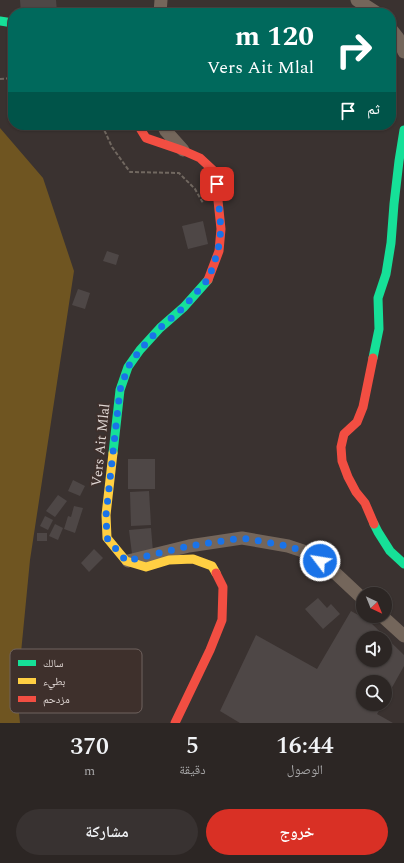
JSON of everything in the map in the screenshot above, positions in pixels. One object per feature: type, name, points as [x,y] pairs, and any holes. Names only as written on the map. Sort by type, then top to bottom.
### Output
[{"type":"street","points":[[356,0],[369,8]]},
{"type":"street","points":[[396,36],[404,52]]},
{"type":"street","name":"Vers Ait Mlal","points":[[126,561],[107,538],[106,515],[120,390],[128,367],[140,350],[160,328],[184,307],[209,278],[218,251],[221,229],[215,172],[200,158],[146,138],[141,130]]},
{"type":"street","points":[[166,130],[184,151]]},
{"type":"street","points":[[404,130],[395,197],[391,243],[386,274],[378,298],[379,329],[363,407],[357,422],[344,434],[341,447],[342,461],[356,492],[365,503],[378,532],[390,551],[404,564]]},
{"type":"street","points":[[126,561],[189,546],[242,538],[288,546],[308,553],[332,570],[356,592]]},
{"type":"street","points":[[126,561],[146,567],[169,560],[193,559],[212,566],[223,587],[222,620],[210,650],[175,723]]},
{"type":"street","points":[[390,623],[404,636]]},
{"type":"path","points":[[104,130],[112,147],[130,172],[179,173],[195,189],[203,203]]},
{"type":"shaded area","points":[[0,128],[43,178],[74,271],[30,560],[21,649],[10,649],[10,713],[19,713],[20,723],[0,723]]},
{"type":"building","points":[[20,0],[56,0],[57,8],[21,8]]},
{"type":"building","points":[[203,221],[208,244],[188,249],[182,226]]},
{"type":"building","points":[[107,251],[119,255],[116,265],[103,261]]},
{"type":"building","points":[[78,289],[90,293],[85,309],[72,305]]},
{"type":"building","points":[[128,459],[155,459],[155,489],[128,489]]},
{"type":"building","points":[[73,480],[85,486],[80,496],[68,491]]},
{"type":"building","points":[[149,491],[151,525],[131,526],[130,492]]},
{"type":"building","points":[[58,495],[67,501],[55,517],[46,511]]},
{"type":"building","points":[[74,506],[83,508],[75,533],[64,529],[68,516],[71,517]]},
{"type":"building","points":[[45,516],[53,520],[48,530],[40,526]]},
{"type":"building","points":[[55,524],[63,528],[58,540],[49,536]]},
{"type":"building","points":[[151,528],[153,552],[132,554],[129,530]]},
{"type":"building","points":[[37,533],[47,533],[47,541],[37,541]]},
{"type":"building","points":[[94,549],[103,558],[89,572],[81,563]]},
{"type":"building","points":[[318,598],[327,608],[331,604],[340,614],[323,629],[305,609]]},
{"type":"building","points":[[351,611],[356,614],[356,623],[371,623],[379,631],[356,631],[356,667],[392,667],[392,643],[404,655],[404,666],[392,687],[392,675],[356,675],[356,711],[379,711],[377,714],[393,723],[240,723],[220,711],[256,635],[317,669]]},
{"type":"traffic: fast","points":[[0,21],[8,22]]},
{"type":"traffic: fast","points":[[373,358],[379,329],[378,298],[386,274],[391,243],[394,204],[404,130]]},
{"type":"traffic: fast","points":[[113,453],[120,390],[128,367],[140,350],[160,328],[184,307],[208,280]]},
{"type":"traffic: fast","points":[[374,524],[390,551],[404,564]]},
{"type":"traffic: slow","points":[[113,453],[106,515],[107,538],[126,561],[146,567],[169,560],[193,559],[212,566],[216,573]]},
{"type":"traffic: jam","points":[[141,130],[146,138],[200,158],[215,172],[221,229],[219,251],[208,280]]},
{"type":"traffic: jam","points":[[373,358],[363,407],[357,422],[344,434],[341,447],[342,461],[348,477],[356,492],[365,503],[374,524]]},
{"type":"traffic: jam","points":[[175,723],[210,650],[222,620],[223,587],[216,573]]},
{"type":"route","points":[[217,184],[221,229],[218,251],[209,278],[184,307],[160,328],[140,350],[128,367],[120,390],[106,515],[107,538],[126,561],[189,546],[242,538],[288,546],[308,553],[320,561]]}]
